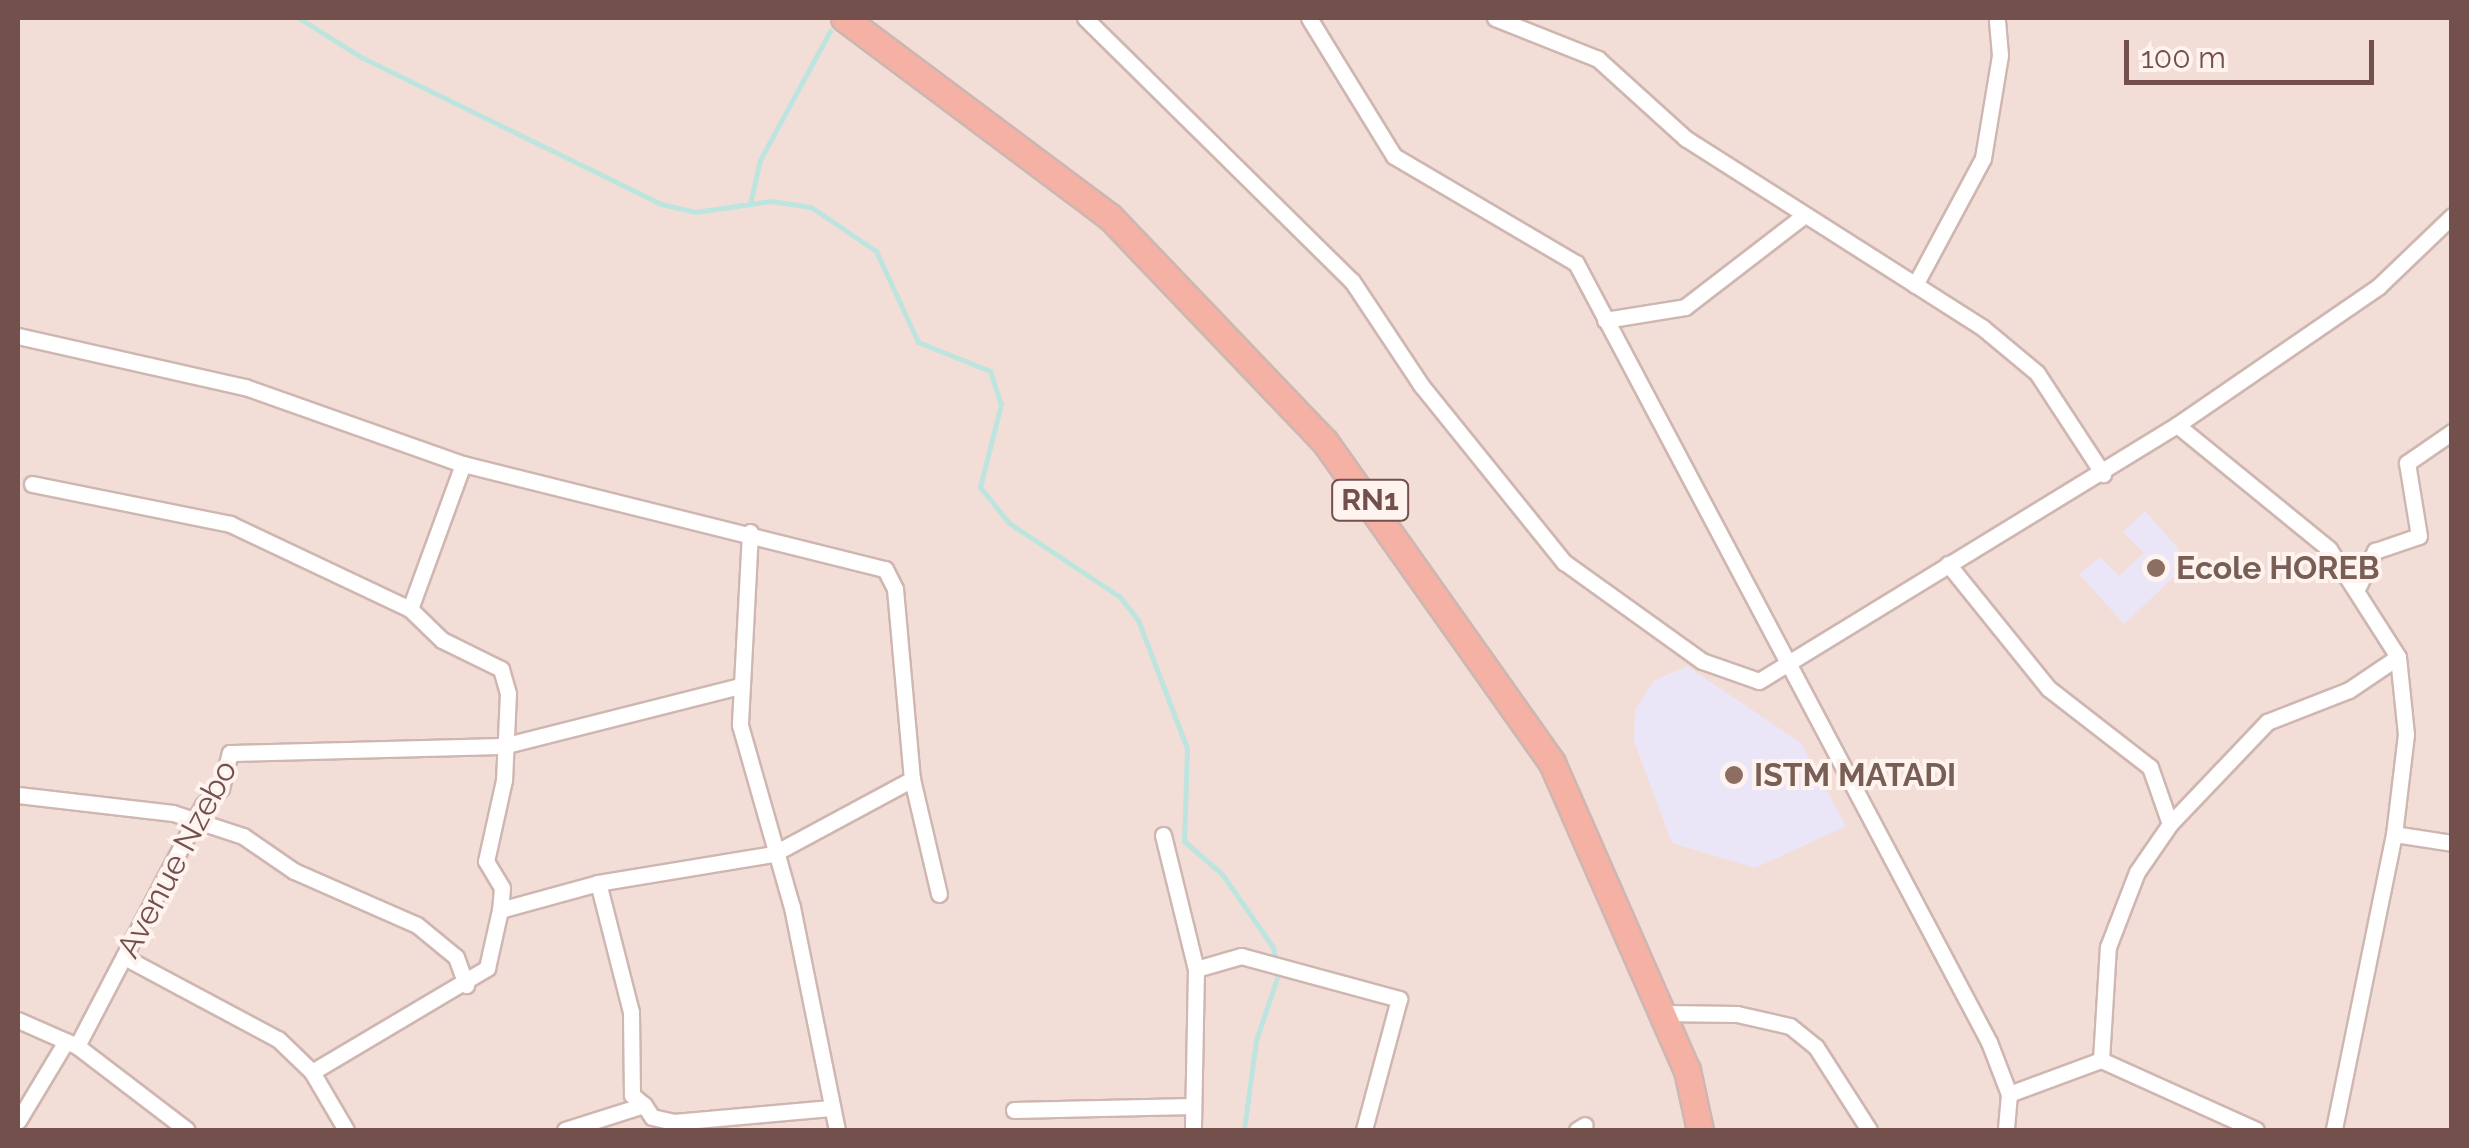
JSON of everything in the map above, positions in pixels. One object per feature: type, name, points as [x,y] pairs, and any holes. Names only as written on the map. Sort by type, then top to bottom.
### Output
[{"type":"highway","name":"RN1","points":[[844,18],[1110,217],[1325,442],[1552,763],[1662,1013],[1700,1130]]},
{"type":"street","points":[[1085,18],[1352,281],[1422,385],[1564,562],[1702,660],[1760,681],[1788,669],[1948,564],[2103,474],[2178,425],[2379,286],[2452,216]]},
{"type":"street","points":[[1309,18],[1394,156],[1565,250],[2008,1094],[2006,1130]]},
{"type":"street","points":[[1495,18],[1598,58],[1666,124],[1802,217],[1914,284],[2037,373],[2103,474]]},
{"type":"street","points":[[1914,284],[1983,158],[2000,55],[1997,18]]},
{"type":"street","points":[[1605,320],[1685,307],[1802,217]]},
{"type":"street","points":[[18,336],[245,387],[463,464],[750,532],[892,576],[912,779],[939,894]]},
{"type":"street","points":[[2178,425],[2329,549],[2359,585],[2398,657],[2406,734],[2394,834],[2334,1130]]},
{"type":"street","points":[[2359,585],[2375,551],[2419,536],[2407,463],[2452,432]]},
{"type":"street","points":[[410,609],[463,464]]},
{"type":"street","points":[[32,484],[230,524],[410,609],[442,640],[501,669],[503,746],[486,861],[502,888],[495,958],[466,985],[312,1072]]},
{"type":"street","points":[[750,532],[740,686],[743,742],[792,908],[837,1130]]},
{"type":"street","points":[[1948,564],[2048,688],[2150,767],[2170,824]]},
{"type":"street","points":[[2100,1060],[2108,947],[2137,872],[2170,824],[2267,722],[2349,690],[2398,657]]},
{"type":"street","points":[[503,746],[740,686]]},
{"type":"street","name":"Avenue Nzebo","points":[[18,1121],[126,958],[196,821],[241,748],[384,755],[503,746]]},
{"type":"street","points":[[500,910],[598,883],[773,854],[912,779]]},
{"type":"street","points":[[18,796],[196,821],[417,925],[456,957],[466,985]]},
{"type":"street","points":[[2394,834],[2452,843]]},
{"type":"street","points":[[1162,835],[1196,969],[1194,1130]]},
{"type":"street","points":[[598,883],[631,1012],[632,1096],[659,1121],[722,1126],[830,1108]]},
{"type":"street","points":[[1196,969],[1241,956],[1399,1000],[1364,1130]]},
{"type":"street","points":[[126,958],[278,1039],[312,1072],[346,1130]]},
{"type":"street","points":[[1662,1013],[1738,1014],[1790,1026],[1816,1047],[1869,1130]]},
{"type":"street","points":[[18,1020],[72,1044],[182,1129]]},
{"type":"street","points":[[2008,1094],[2100,1060],[2256,1130]]},
{"type":"street","points":[[565,1130],[644,1105]]},
{"type":"street","points":[[1014,1110],[1193,1106]]},
{"type":"shaded area","points":[[18,18],[2451,18],[2451,1130],[18,1130]]},
{"type":"shaded area","name":"Ecole HOREB","points":[[2145,511],[2190,562],[2124,624],[2079,574],[2100,557],[2119,576],[2144,553],[2123,532]]},
{"type":"shaded area","name":"ISTM MATADI","points":[[1687,666],[1801,743],[1846,826],[1755,868],[1672,843],[1634,741],[1635,710],[1654,681]]},
{"type":"waterway","points":[[299,18],[361,57],[661,204],[695,212],[771,201],[811,207],[876,251],[918,342],[990,371],[1001,404],[980,487],[1009,523],[1120,597],[1138,620],[1187,748],[1184,841],[1222,874],[1273,947],[1278,975],[1256,1040],[1244,1130]]},
{"type":"waterway","points":[[750,204],[760,160],[830,31]]},
{"type":"place","name":"Ecole HOREB","points":[[2156,568]]},
{"type":"place","name":"ISTM MATADI","points":[[1734,775]]}]
